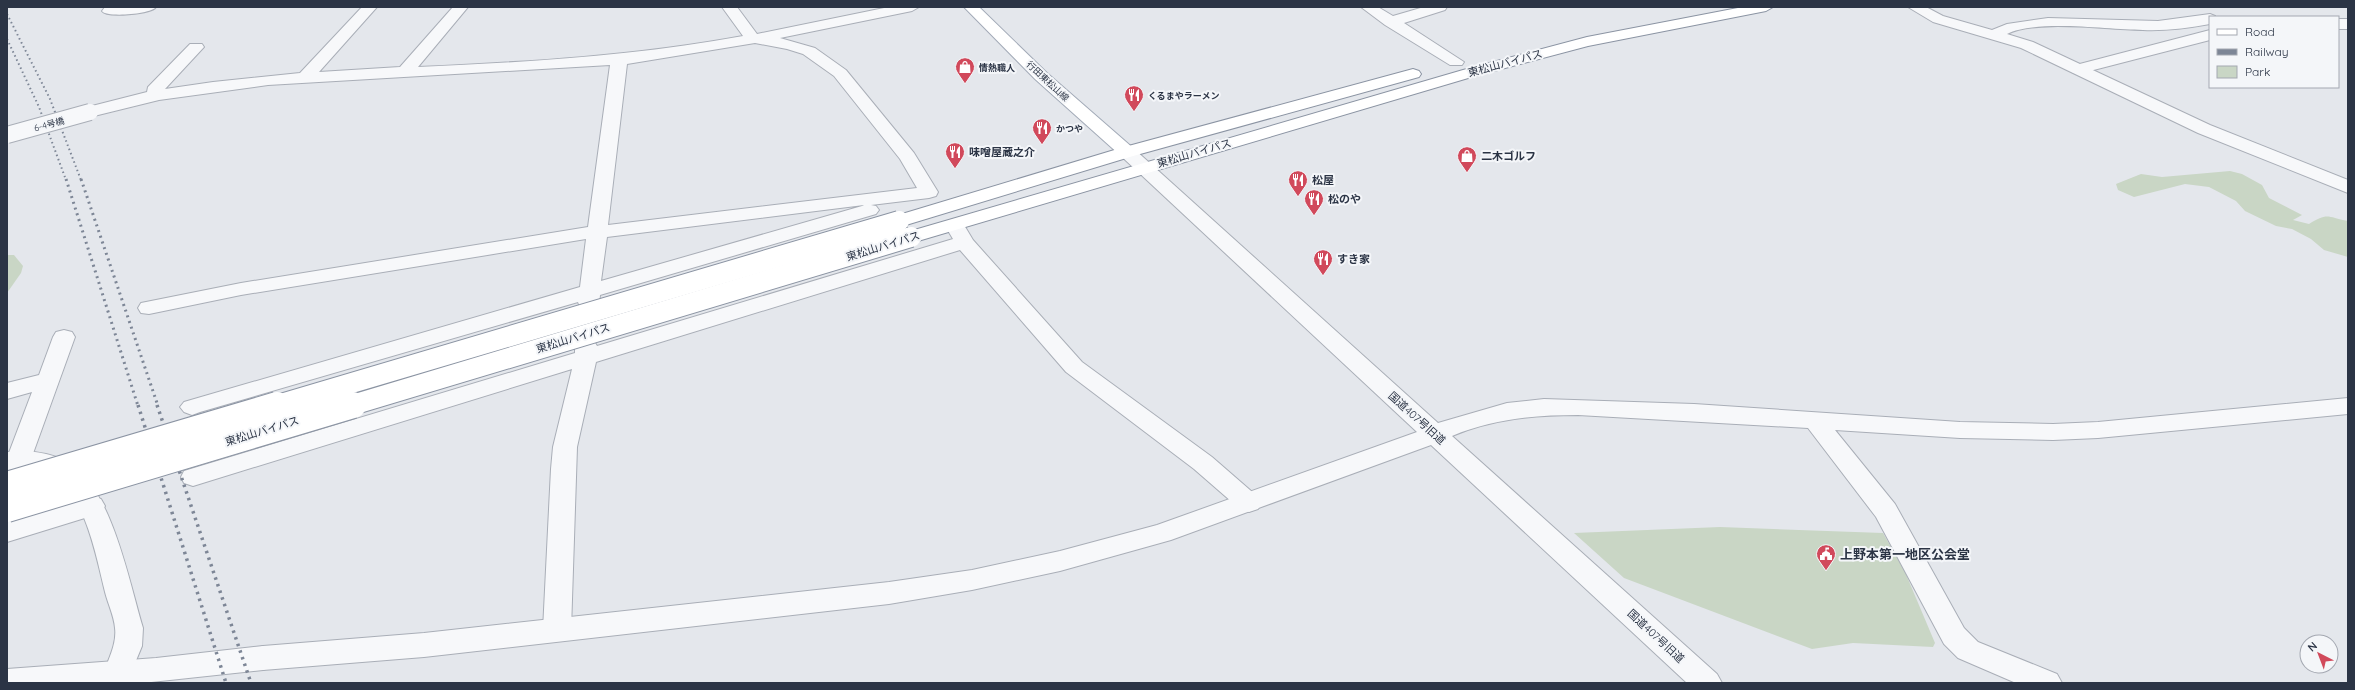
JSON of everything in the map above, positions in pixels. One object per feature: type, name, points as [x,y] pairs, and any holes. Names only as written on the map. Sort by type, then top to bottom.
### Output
[{"type":"main road","name":"行田東松山線","points":[[971,7],[1041,76],[1127,152]]},
{"type":"main road","name":"東松山バイパス","points":[[954,225],[1127,152],[1456,62],[1584,30],[1696,7]]},
{"type":"main road","name":"東松山バイパス","points":[[7,485],[905,229],[954,225],[1142,168],[1469,73],[1579,44],[1766,7]]},
{"type":"main road","name":"東松山バイパス","points":[[7,509],[905,229]]},
{"type":"street","points":[[114,7],[109,11],[149,7]]},
{"type":"street","points":[[306,76],[370,7]]},
{"type":"street","points":[[406,71],[461,7]]},
{"type":"street","points":[[729,7],[752,38],[810,50],[827,60],[840,73],[908,157],[929,192],[954,225],[1074,367],[1203,463],[1249,503]]},
{"type":"street","name":"6-4号橋","points":[[7,135],[157,95],[233,84],[306,76],[534,66],[619,60],[707,47],[912,7]]},
{"type":"street","points":[[1368,7],[1456,62]]},
{"type":"street","points":[[1390,22],[1440,7]]},
{"type":"street","points":[[1915,7],[1938,19],[2027,45],[2204,130],[2348,187]]},
{"type":"street","points":[[1994,35],[2006,27],[2025,25],[2059,23],[2157,26],[2186,24],[2209,19]]},
{"type":"street","points":[[2078,69],[2209,35]]},
{"type":"street","points":[[157,95],[154,91],[196,47]]},
{"type":"street","points":[[557,630],[564,454],[586,357],[589,292],[619,60]]},
{"type":"street","name":"国道407号旧道","points":[[1127,152],[1142,168],[1707,683]]},
{"type":"street","points":[[149,308],[241,289],[596,232],[929,192]]},
{"type":"street","points":[[192,407],[929,192]]},
{"type":"street","points":[[193,477],[586,357],[954,225]]},
{"type":"street","points":[[64,337],[48,380],[13,460],[36,460],[59,467],[77,481],[92,506],[129,628],[128,646],[118,672]]},
{"type":"street","points":[[7,390],[48,380]]},
{"type":"street","points":[[7,680],[77,679],[118,672],[156,670],[263,658],[424,645],[889,592],[972,580],[1060,561],[1162,533],[1398,450],[1433,433],[1507,411],[1544,407],[1815,420],[1960,430],[2053,432],[2105,429],[2348,406]]},
{"type":"street","points":[[1815,420],[1886,511],[1954,636],[1968,650],[2047,683]]},
{"type":"street","points":[[7,532],[92,506]]},
{"type":"green space","points":[[2230,171],[2242,174],[2262,185],[2269,198],[2302,215],[2293,220],[2309,224],[2320,218],[2328,216],[2348,221],[2348,257],[2324,250],[2311,239],[2292,229],[2276,226],[2245,211],[2236,201],[2209,187],[2185,184],[2134,197],[2118,190],[2116,184],[2141,174],[2162,177]]},
{"type":"green space","points":[[7,255],[14,255],[23,266],[21,273],[7,293]]},
{"type":"green space","points":[[1720,527],[1883,533],[1905,572],[1935,643],[1933,647],[1853,643],[1812,649],[1624,578],[1574,533]]},
{"type":"railway","points":[[7,14],[50,99],[81,180]]},
{"type":"railway","points":[[7,39],[39,107],[66,180]]},
{"type":"railway","points":[[66,179],[138,406]]},
{"type":"railway","points":[[81,179],[158,406]]},
{"type":"railway","points":[[138,405],[226,683]]},
{"type":"railway","points":[[157,405],[251,683]]},
{"type":"place","name":"情熱職人","points":[[965,84]]},
{"type":"place","name":"くるまやラーメン","points":[[1134,112]]},
{"type":"place","name":"かつや","points":[[1042,145]]},
{"type":"place","name":"味噌屋蔵之介","points":[[955,169]]},
{"type":"place","name":"二木ゴルフ","points":[[1467,173]]},
{"type":"place","name":"松屋","points":[[1298,197]]},
{"type":"place","name":"松のや","points":[[1314,216]]},
{"type":"place","name":"すき家","points":[[1323,276]]},
{"type":"place","name":"上野本第一地区公会堂","points":[[1826,571]]}]
